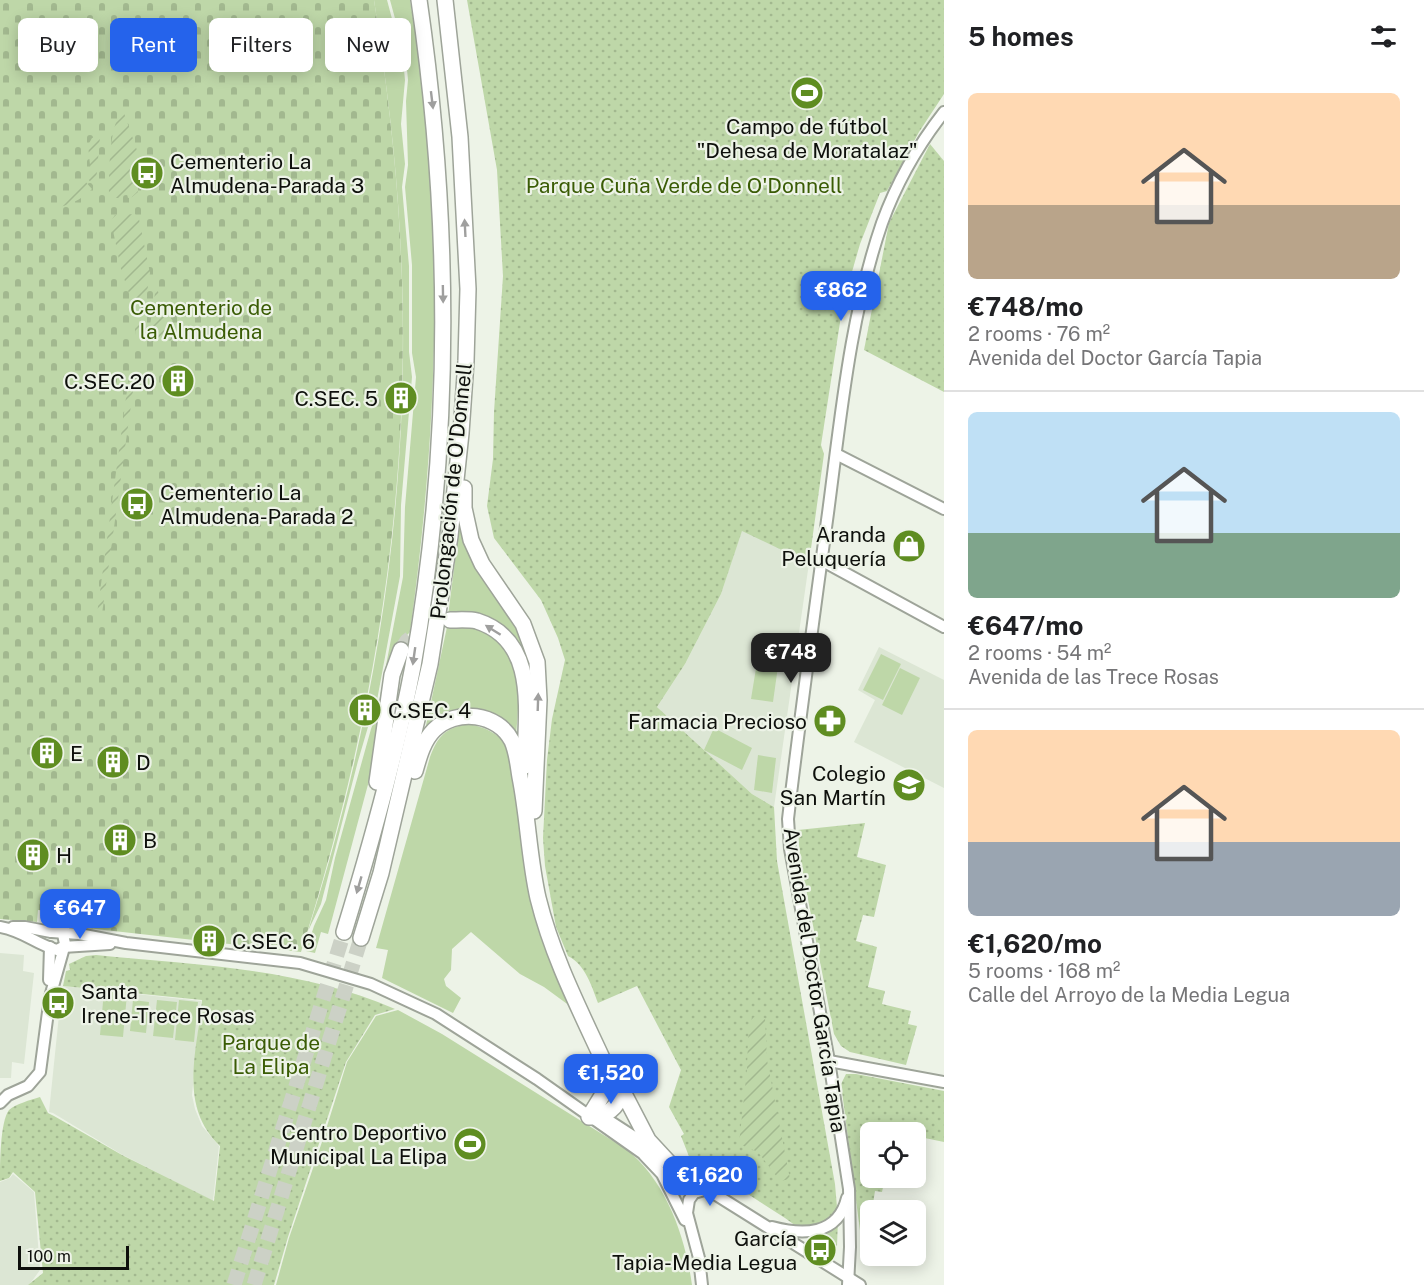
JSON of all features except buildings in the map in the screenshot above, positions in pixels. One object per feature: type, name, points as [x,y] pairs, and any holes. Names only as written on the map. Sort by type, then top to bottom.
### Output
[{"type":"highway","name":"Prolongación de O'Donnell","points":[[344,932],[392,762],[413,666],[431,539],[441,410],[443,298],[434,116],[419,0]]},
{"type":"highway","name":"Prolongación de O'Donnell","points":[[361,938],[381,873],[430,664],[450,536],[461,434],[468,289],[460,136],[445,0]]},
{"type":"highway","points":[[461,434],[464,508],[471,540],[482,564],[523,624],[537,663],[533,865]]},
{"type":"highway","points":[[450,620],[476,621],[491,628],[506,639],[520,660],[526,681],[525,802]]},
{"type":"highway","points":[[372,837],[372,814],[382,761],[392,675],[401,650]]},
{"type":"highway","points":[[381,873],[395,844],[420,754],[429,736],[449,720],[465,716],[479,717],[505,731],[515,749],[538,896],[549,935],[608,1071],[609,1081],[605,1094],[594,1114]]},
{"type":"highway","points":[[576,1000],[648,1140],[667,1164]]},
{"type":"highway","points":[[594,1114],[618,1104],[623,1091]]},
{"type":"street","name":"Avenida del Doctor García Tapia","points":[[853,1283],[849,1189],[829,1061],[790,849],[788,819],[821,560],[850,352],[859,305],[883,221],[902,179],[940,123],[944,112]]},
{"type":"street","points":[[836,454],[944,509]]},
{"type":"street","points":[[821,560],[944,627]]},
{"type":"street","points":[[0,1103],[8,1095],[28,1086],[40,1072],[50,997],[66,940],[55,933],[52,916]]},
{"type":"street","points":[[50,997],[47,938],[55,933],[66,918]]},
{"type":"street","points":[[0,927],[25,927],[55,933],[79,934],[126,944],[300,963],[382,988],[436,1014],[537,1079],[645,1144],[667,1164]]},
{"type":"street","points":[[0,927],[20,932],[57,950],[63,947],[126,944]]},
{"type":"street","points":[[829,1061],[944,1082]]},
{"type":"street","points":[[594,1114],[642,1153],[662,1174],[692,1235]]},
{"type":"street","points":[[642,1153],[667,1164],[853,1283]]},
{"type":"street","points":[[761,1224],[794,1231],[817,1231],[828,1226],[845,1206],[849,1189]]},
{"type":"street","points":[[702,1285],[699,1258],[687,1213],[689,1200],[694,1193],[708,1190]]},
{"type":"street","points":[[675,1198],[680,1201],[689,1200]]},
{"type":"shaded area","points":[[742,530],[809,563],[774,807],[752,794],[657,707],[685,664],[721,594]]},
{"type":"shaded area","points":[[879,647],[944,680],[944,788],[854,742],[875,700],[858,690]]},
{"type":"shaded area","points":[[0,953],[24,955],[23,971],[34,973],[24,1064],[12,1062],[11,1078],[0,1078]]},
{"type":"shaded area","points":[[62,986],[201,1001],[192,1095],[202,1126],[219,1146],[213,1201],[121,1154],[49,1112]]},
{"type":"shaded area","points":[[13,1174],[34,1192],[40,1270],[29,1285],[0,1285],[0,1182],[10,1178]]},
{"type":"green space","name":"Cementerio de la Almudena","points":[[0,0],[374,0],[377,18],[325,18],[325,72],[385,72],[396,177],[403,328],[401,419],[395,509],[384,598],[369,687],[350,776],[301,952],[78,927],[79,915],[38,910],[37,922],[0,919]]},
{"type":"green space","points":[[374,0],[387,0],[392,18],[377,18]]},
{"type":"green space","points":[[390,0],[410,0],[422,79],[429,158],[434,316],[427,474],[410,632],[399,643],[374,762],[328,934],[321,932],[315,953],[306,951],[326,900],[335,858],[377,712],[403,577],[405,507],[416,377],[412,353],[412,265],[405,187],[408,165],[406,101],[407,72],[411,72],[411,18],[395,18]]},
{"type":"green space","name":"Parque Cuña Verde de O'Donnell","points":[[467,0],[944,0],[944,94],[919,132],[887,191],[880,193],[860,244],[843,303],[821,445],[824,454],[809,563],[742,531],[721,594],[685,664],[657,707],[752,794],[774,807],[777,861],[835,1184],[838,1219],[837,1246],[833,1250],[690,1159],[681,1136],[684,1134],[669,1107],[681,1070],[637,986],[598,1003],[583,970],[568,956],[556,927],[545,866],[543,838],[547,760],[552,719],[565,660],[541,600],[494,538],[487,506],[493,459],[503,276],[497,170]]},
{"type":"green space","points":[[385,72],[404,72],[401,124],[405,164],[402,187],[409,266],[409,352],[412,377],[401,505],[400,576],[375,711],[358,761],[321,904],[308,931],[355,761],[386,588],[396,500],[402,412],[403,323],[400,235]]},
{"type":"green space","points":[[121,112],[124,113],[139,156],[138,192],[128,198],[127,194],[122,194],[122,198],[114,198],[109,194],[110,151],[114,129]]},
{"type":"green space","points":[[100,137],[96,182],[93,185],[88,179],[91,175],[88,145],[92,138]]},
{"type":"green space","points":[[930,144],[944,161],[944,392],[864,350],[889,223]]},
{"type":"green space","points":[[84,180],[92,189],[83,197],[52,208]]},
{"type":"green space","points":[[135,214],[139,219],[150,273],[140,338],[135,337],[136,315],[121,269],[111,221],[115,215]]},
{"type":"green space","points":[[156,287],[167,312],[184,339],[183,342],[148,338]]},
{"type":"green space","points":[[130,368],[136,369],[102,614],[97,614]]},
{"type":"green space","points":[[460,521],[508,608],[534,664],[535,700],[517,644],[448,616]]},
{"type":"green space","points":[[461,626],[481,631],[496,639],[507,650],[514,664],[517,680],[516,734],[482,712],[425,730],[447,627]]},
{"type":"green space","points":[[881,654],[901,664],[883,700],[863,690]]},
{"type":"green space","points":[[758,656],[779,659],[773,702],[751,699]]},
{"type":"green space","points":[[900,668],[920,678],[902,715],[882,705]]},
{"type":"green space","points":[[468,724],[493,733],[510,751],[523,857],[536,920],[548,954],[574,1009],[544,987],[520,974],[471,932],[452,949],[451,970],[444,979],[446,986],[461,998],[453,1013],[382,978],[388,950],[376,948],[430,757],[443,734],[453,728]]},
{"type":"green space","points":[[714,728],[752,748],[742,770],[704,750]]},
{"type":"green space","points":[[758,755],[776,758],[772,793],[754,790]]},
{"type":"green space","points":[[865,823],[857,857],[886,865],[874,917],[863,915],[856,941],[877,947],[868,987],[885,991],[882,1004],[911,1011],[908,1024],[917,1026],[906,1065],[850,1052],[841,1046],[834,1034],[800,858],[798,830]]},
{"type":"green space","name":"Parque de La Elipa","points":[[96,955],[248,970],[323,985],[359,995],[395,1009],[375,1015],[346,1062],[274,1285],[28,1285],[43,1273],[35,1192],[13,1172],[9,1178],[0,1181],[4,1124],[9,1110],[19,1104],[40,1097],[48,1113],[122,1155],[214,1201],[220,1146],[207,1130],[199,1114],[193,1078],[202,1000],[63,986],[66,971],[70,970],[69,964],[86,956]]},
{"type":"green space","points":[[104,991],[127,994],[123,1037],[100,1035]]},
{"type":"green space","points":[[133,1000],[149,1002],[146,1033],[130,1031]]},
{"type":"green space","points":[[157,1000],[177,1002],[173,1038],[153,1036]]},
{"type":"green space","points":[[179,1000],[198,1002],[194,1042],[175,1040]]},
{"type":"green space","name":"Centro Deportivo Municipal La Elipa","points":[[398,1010],[442,1034],[626,1149],[640,1162],[663,1193],[679,1228],[692,1285],[276,1285],[289,1238],[347,1062],[376,1016]]},
{"type":"green space","points":[[752,1017],[765,1018],[767,1060],[790,1179],[780,1181],[758,1152],[739,1144]]},
{"type":"green space","points":[[846,1074],[856,1074],[944,1091],[944,1142],[926,1138],[926,1122],[860,1122],[860,1188],[883,1188],[882,1192],[875,1191],[874,1200],[860,1200],[860,1231],[841,1084]]},
{"type":"tunnel","points":[[401,650],[407,641],[426,626]]},
{"type":"tunnel","points":[[234,1285],[344,932]]},
{"type":"tunnel","points":[[254,1285],[361,938]]},
{"type":"place","name":"Campo de fútbol \"Dehesa de Moratalaz\"","points":[[807,93]]},
{"type":"place","name":"Cementerio La Almudena-Parada 3","points":[[147,173]]},
{"type":"place","name":"C.SEC.20","points":[[178,381]]},
{"type":"place","name":"C.SEC. 5","points":[[401,398]]},
{"type":"place","name":"Cementerio La Almudena-Parada 2","points":[[137,504]]},
{"type":"place","name":"Aranda Peluquería","points":[[909,546]]},
{"type":"place","name":"C.SEC. 4","points":[[365,710]]},
{"type":"place","name":"Farmacia Precioso","points":[[830,721]]},
{"type":"place","name":"E","points":[[47,753]]},
{"type":"place","name":"D","points":[[113,762]]},
{"type":"place","name":"Colegio San Martín","points":[[909,785]]},
{"type":"place","name":"B","points":[[120,840]]},
{"type":"place","name":"H","points":[[33,855]]},
{"type":"place","name":"C.SEC. 6","points":[[209,941]]},
{"type":"place","name":"Santa Irene-Trece Rosas","points":[[58,1003]]},
{"type":"place","name":"Centro Deportivo Municipal La Elipa","points":[[470,1144]]},
{"type":"place","name":"García Tapia-Media Legua","points":[[820,1250]]}]
